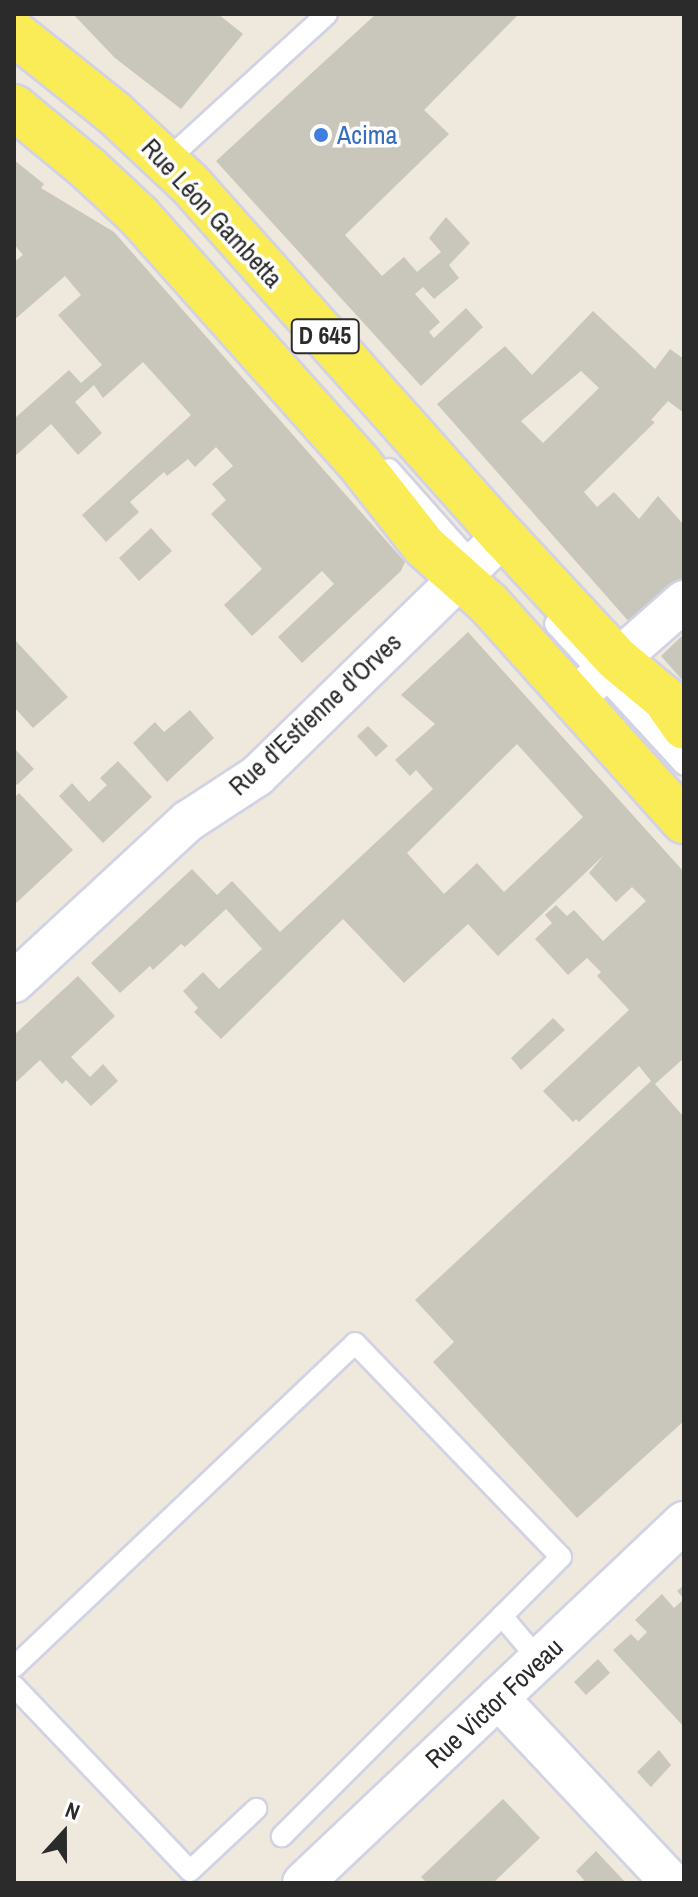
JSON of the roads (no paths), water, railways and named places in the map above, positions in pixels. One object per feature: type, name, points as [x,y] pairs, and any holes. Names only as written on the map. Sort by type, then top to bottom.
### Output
[{"type":"main road","name":"Rue Léon Gambetta","points":[[14,33],[113,112],[166,161],[484,559],[594,680]]},
{"type":"main road","name":"Rue Léon Gambetta","points":[[21,100],[139,216],[359,463],[424,546],[484,559]]},
{"type":"main road","name":"Rue Léon Gambetta","points":[[484,559],[489,604],[594,680]]},
{"type":"main road","name":"D 645","points":[[594,680],[664,698],[684,727]]},
{"type":"main road","name":"D 645","points":[[594,680],[684,821]]},
{"type":"street","name":"Rue d'Estienne d'Orves","points":[[14,982],[188,821],[257,776],[484,559]]},
{"type":"street","points":[[594,680],[684,601]]},
{"type":"street","name":"Rue Victor Foveau","points":[[323,1877],[498,1698],[684,1522]]},
{"type":"street","points":[[498,1698],[672,1883]]},
{"type":"lane","points":[[166,161],[321,16]]},
{"type":"lane","points":[[21,100],[60,97]]},
{"type":"lane","points":[[21,100],[128,178],[208,249],[340,384]]},
{"type":"lane","points":[[233,290],[484,559]]},
{"type":"lane","points":[[403,456],[484,559]]},
{"type":"lane","points":[[539,607],[684,795]]},
{"type":"lane","points":[[594,680],[684,765]]},
{"type":"lane","points":[[14,1667],[355,1343],[561,1557],[282,1836]]},
{"type":"lane","points":[[502,1616],[539,1660]]},
{"type":"lane","points":[[14,1686],[190,1871],[256,1809]]},
{"type":"place","name":"Acima","points":[[321,135]]}]
